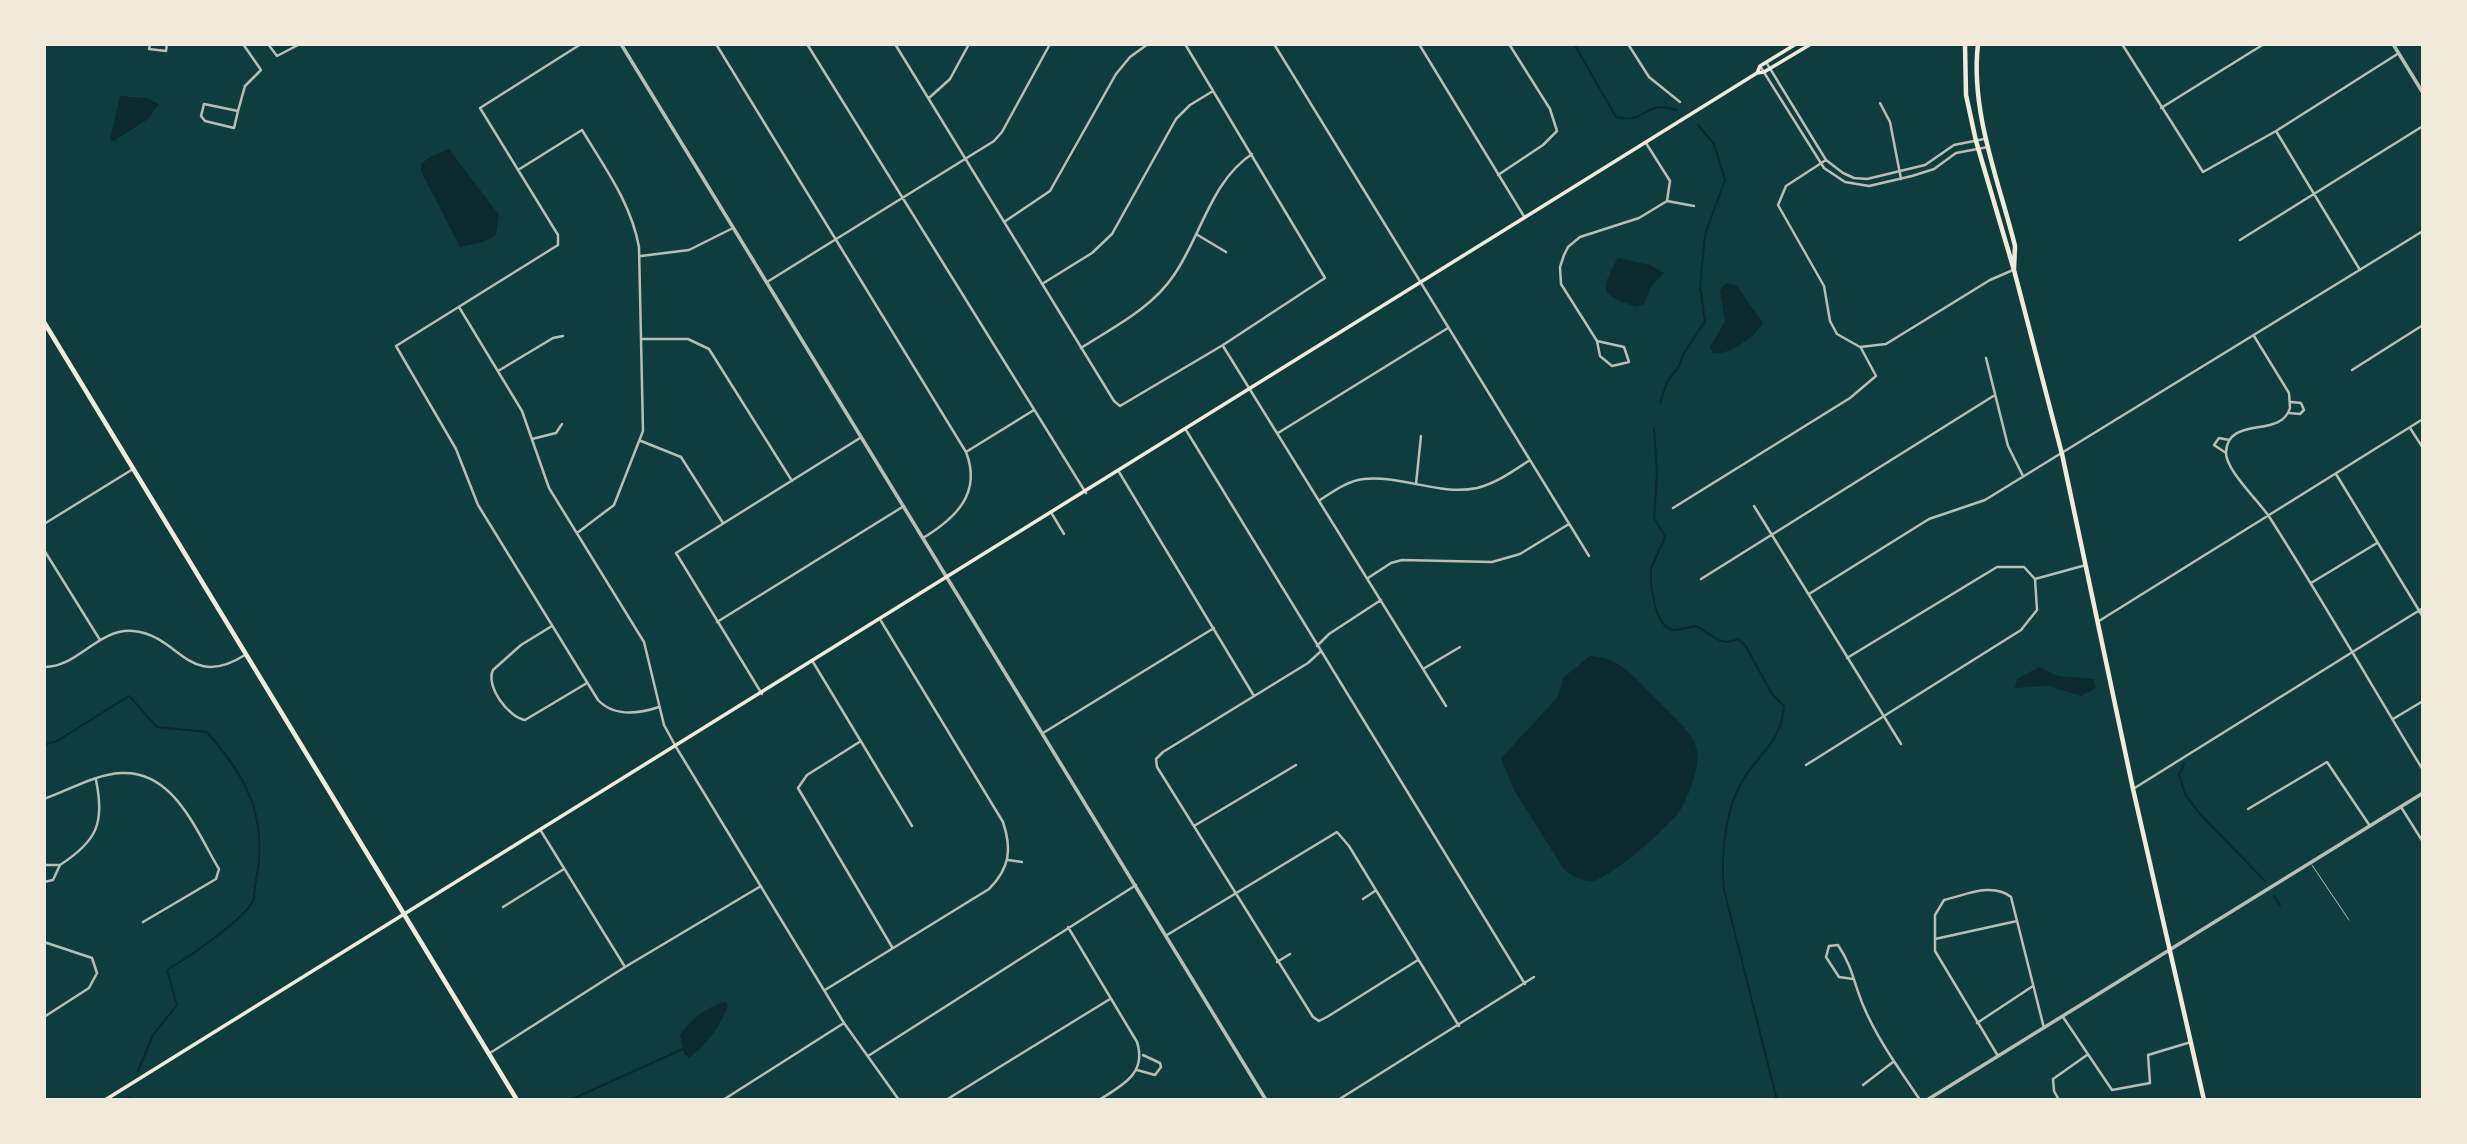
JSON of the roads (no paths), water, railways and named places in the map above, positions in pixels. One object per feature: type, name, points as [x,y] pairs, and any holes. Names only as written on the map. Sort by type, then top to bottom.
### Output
[{"type":"main road","points":[[1757,73],[1760,66],[1796,44]]},
{"type":"main road","points":[[105,1100],[881,621],[1757,73],[1770,69],[1811,44]]},
{"type":"main road","points":[[1965,44],[1966,94],[1976,141],[2014,270],[2062,454],[2133,789],[2204,1100]]},
{"type":"main road","points":[[1978,44],[1976,80],[1987,138],[2015,246],[2014,270]]},
{"type":"main road","points":[[44,322],[517,1100]]},
{"type":"street","points":[[150,44],[149,49],[166,51],[167,44]]},
{"type":"street","points":[[238,111],[204,104],[201,116],[205,121],[231,128],[236,125],[245,86],[261,70],[243,44]]},
{"type":"street","points":[[268,44],[277,56],[300,44]]},
{"type":"street","points":[[581,44],[480,108],[558,235],[559,243],[396,346],[456,449],[478,505],[600,702],[612,710],[628,713],[659,707]]},
{"type":"street","points":[[621,44],[1167,934],[1264,1099]]},
{"type":"street","points":[[716,44],[966,452],[971,476],[965,501],[950,520],[923,538]]},
{"type":"street","points":[[807,44],[1086,493]]},
{"type":"street","points":[[895,44],[1081,348],[1120,406],[1223,345],[1325,278],[1185,44]]},
{"type":"street","points":[[929,98],[950,79],[969,44]]},
{"type":"street","points":[[767,282],[966,160],[1002,132],[1049,44]]},
{"type":"street","points":[[1004,222],[1046,195],[1056,183],[1116,74],[1130,57],[1148,44]]},
{"type":"street","points":[[1274,44],[1589,556]]},
{"type":"street","points":[[1419,44],[1525,218]]},
{"type":"street","points":[[1498,175],[1543,145],[1557,131],[1550,109],[1509,44]]},
{"type":"street","points":[[1628,44],[1649,77],[1680,102]]},
{"type":"street","points":[[2122,44],[2203,172],[2276,131],[2399,53]]},
{"type":"street","points":[[2161,108],[2264,44]]},
{"type":"street","points":[[2393,44],[2423,93]]},
{"type":"street","points":[[1766,62],[1826,160],[1854,178],[1867,179],[1933,162],[1954,145],[1987,138]]},
{"type":"street","points":[[1760,66],[1821,164],[1830,173],[1854,184],[1870,186],[1901,179],[1934,169],[1955,153],[1989,146]]},
{"type":"street","points":[[1042,284],[1108,240],[1176,119],[1190,105],[1213,91]]},
{"type":"street","points":[[1880,103],[1890,122],[1901,179]]},
{"type":"street","points":[[2241,240],[2423,126]]},
{"type":"street","points":[[518,170],[582,130],[620,192],[634,223],[639,247],[645,420],[641,441],[614,505],[577,533]]},
{"type":"street","points":[[2276,131],[2360,270]]},
{"type":"street","points":[[1646,143],[1670,180],[1667,201]]},
{"type":"street","points":[[1081,348],[1139,311],[1162,291],[1228,174],[1252,154]]},
{"type":"street","points":[[1826,160],[1786,186],[1779,201],[1779,209],[1824,286],[1832,327],[1843,340],[1860,347],[1874,347],[1889,342],[1990,279],[2014,270]]},
{"type":"street","points":[[1597,341],[1624,346],[1629,362],[1612,366],[1600,356],[1597,341],[1561,284],[1560,267],[1568,247],[1580,237],[1639,218],[1667,201],[1694,206]]},
{"type":"street","points":[[640,257],[689,250],[733,228]]},
{"type":"street","points":[[1810,594],[1929,519],[1976,505],[2423,231]]},
{"type":"street","points":[[1196,234],[1226,252]]},
{"type":"street","points":[[459,307],[522,411],[545,480],[644,642],[651,659],[659,707],[676,747],[844,1023],[899,1100]]},
{"type":"street","points":[[2352,370],[2423,325]]},
{"type":"street","points":[[1277,434],[1448,328]]},
{"type":"street","points":[[498,371],[553,338],[563,336]]},
{"type":"street","points":[[2254,336],[2291,402],[2288,413],[2279,422],[2239,431],[2230,441],[2226,453],[2232,469],[2269,516],[2423,770]]},
{"type":"street","points":[[643,339],[688,338],[709,349],[792,481]]},
{"type":"street","points":[[1223,345],[1446,706]]},
{"type":"street","points":[[1674,508],[1850,398],[1876,376],[1860,347]]},
{"type":"street","points":[[1986,358],[2008,446],[2023,476]]},
{"type":"street","points":[[1701,579],[1996,395]]},
{"type":"street","points":[[2288,413],[2300,414],[2304,410],[2301,403],[2291,402]]},
{"type":"street","points":[[966,452],[1034,410]]},
{"type":"street","points":[[2098,621],[2423,419]]},
{"type":"street","points":[[532,439],[556,433],[562,424]]},
{"type":"street","points":[[2410,428],[2423,448]]},
{"type":"street","points":[[1186,430],[1525,984]]},
{"type":"street","points":[[1416,484],[1421,436]]},
{"type":"street","points":[[762,694],[676,553],[862,437]]},
{"type":"street","points":[[2226,453],[2216,449],[2215,441],[2219,438],[2230,441]]},
{"type":"street","points":[[641,441],[681,457],[723,523]]},
{"type":"street","points":[[1320,500],[1343,485],[1366,479],[1457,489],[1478,487],[1494,482],[1530,460]]},
{"type":"street","points":[[44,524],[134,469]]},
{"type":"street","points":[[1119,472],[1254,696]]},
{"type":"street","points":[[2336,474],[2421,609],[2423,617]]},
{"type":"street","points":[[717,622],[904,506]]},
{"type":"street","points":[[1754,506],[1900,744]]},
{"type":"street","points":[[1052,514],[1064,534]]},
{"type":"street","points":[[1368,578],[1391,563],[1402,560],[1475,564],[1507,559],[1569,524]]},
{"type":"street","points":[[2310,584],[2377,543]]},
{"type":"street","points":[[44,550],[100,640]]},
{"type":"street","points":[[2035,579],[2086,565]]},
{"type":"street","points":[[1806,765],[2027,625],[2037,610],[2035,579],[2024,568],[1997,566],[1847,659]]},
{"type":"street","points":[[1317,646],[1329,634],[1381,600]]},
{"type":"street","points":[[2133,789],[2421,609]]},
{"type":"street","points":[[825,990],[989,889],[1003,875],[1008,860],[1009,840],[1003,822],[881,621]]},
{"type":"street","points":[[553,626],[521,645],[492,670],[491,684],[511,715],[525,720],[587,683]]},
{"type":"street","points":[[1044,733],[1214,628]]},
{"type":"street","points":[[44,667],[66,662],[118,632],[144,633],[183,658],[210,668],[222,667],[245,655]]},
{"type":"street","points":[[1423,669],[1460,647]]},
{"type":"street","points":[[1320,652],[1308,663],[1156,759],[1160,773],[1277,962],[1318,1021],[1418,960]]},
{"type":"street","points":[[813,663],[912,825]]},
{"type":"street","points":[[2393,719],[2423,701]]},
{"type":"street","points":[[861,741],[807,775],[798,788],[892,947]]},
{"type":"street","points":[[2248,809],[2327,762],[2370,826]]},
{"type":"street","points":[[1193,827],[1296,765]]},
{"type":"street","points":[[44,799],[118,773],[138,774],[161,783],[177,799],[219,869],[216,879],[143,922]]},
{"type":"street","points":[[44,882],[53,880],[60,865],[82,849],[101,818],[96,780]]},
{"type":"street","points":[[1927,1100],[2423,793]]},
{"type":"street","points":[[2401,807],[2423,842]]},
{"type":"street","points":[[541,831],[625,967]]},
{"type":"street","points":[[1167,934],[1337,832],[1347,842],[1459,1026]]},
{"type":"street","points":[[1008,860],[1022,862]]},
{"type":"street","points":[[44,865],[60,865]]},
{"type":"street","points":[[503,907],[564,869]]},
{"type":"street","points":[[868,1056],[1136,885]]},
{"type":"street","points":[[488,1053],[761,886]]},
{"type":"street","points":[[1998,1057],[1938,960],[1935,915],[1944,900],[1992,889],[2003,891],[2011,897],[2044,1028]]},
{"type":"street","points":[[1363,899],[1377,891]]},
{"type":"street","points":[[1935,939],[2017,921]]},
{"type":"street","points":[[1068,927],[1137,1042],[1141,1054],[1129,1081],[1100,1100]]},
{"type":"street","points":[[44,942],[92,958],[97,974],[89,988],[44,1017]]},
{"type":"street","points":[[1853,979],[1839,977],[1826,957],[1829,946],[1838,945],[1852,967],[1853,979],[1868,1015],[1920,1100]]},
{"type":"street","points":[[1277,962],[1290,954]]},
{"type":"street","points":[[1338,1100],[1535,978]]},
{"type":"street","points":[[1977,1023],[2033,985]]},
{"type":"street","points":[[946,1100],[1110,999]]},
{"type":"street","points":[[2063,1016],[2108,1086],[2117,1091],[2150,1083],[2148,1055],[2191,1042]]},
{"type":"street","points":[[723,1100],[844,1023]]},
{"type":"street","points":[[1136,1070],[1155,1074],[1161,1067],[1160,1063],[1141,1054]]},
{"type":"street","points":[[2059,1100],[2054,1091],[2053,1079],[2087,1055]]},
{"type":"street","points":[[1863,1084],[1895,1061]]},
{"type":"lane","points":[[2311,863],[2349,920]]},
{"type":"water","points":[[120,96],[147,98],[159,104],[148,119],[114,141],[110,140]]},
{"type":"water","points":[[449,149],[499,215],[496,235],[483,242],[460,247],[421,171],[421,164]]},
{"type":"water","points":[[1618,258],[1650,265],[1664,273],[1650,288],[1644,304],[1636,307],[1616,299],[1607,291],[1608,279]]},
{"type":"water","points":[[1726,283],[1737,286],[1763,323],[1741,344],[1727,351],[1713,353],[1710,347],[1725,322],[1720,290]]},
{"type":"water","points":[[1590,656],[1617,663],[1631,674],[1683,726],[1693,740],[1697,754],[1693,781],[1679,812],[1624,863],[1592,881],[1576,878],[1563,868],[1514,790],[1501,758],[1557,698],[1564,677]]},
{"type":"water","points":[[2039,667],[2058,676],[2094,679],[2096,688],[2081,696],[2048,686],[2015,688],[2017,679]]},
{"type":"water","points":[[726,1002],[728,1006],[717,1028],[689,1058],[684,1054],[680,1035],[700,1014],[712,1006]]},
{"type":"waterway","points":[[1574,44],[1616,117],[1634,118],[1651,109],[1665,107],[1676,110]]},
{"type":"waterway","points":[[1660,403],[1668,380],[1705,321],[1700,287],[1705,235],[1725,180],[1714,144],[1698,125]]},
{"type":"waterway","points":[[1654,428],[1657,474],[1654,518],[1665,536],[1651,573],[1654,603],[1662,622],[1667,628],[1674,630],[1696,626],[1721,641],[1738,639],[1745,645],[1772,694],[1784,706],[1782,720],[1772,742],[1744,777],[1733,801],[1723,865],[1724,890],[1777,1100]]},
{"type":"waterway","points":[[44,745],[57,741],[129,696],[157,727],[207,732],[239,775],[253,806],[259,841],[254,899],[228,927],[167,970],[177,1005],[153,1035],[138,1071]]},
{"type":"waterway","points":[[2184,763],[2179,775],[2185,794],[2199,813],[2265,881]]},
{"type":"waterway","points":[[2274,896],[2280,906]]},
{"type":"waterway","points":[[570,1100],[683,1049]]}]
